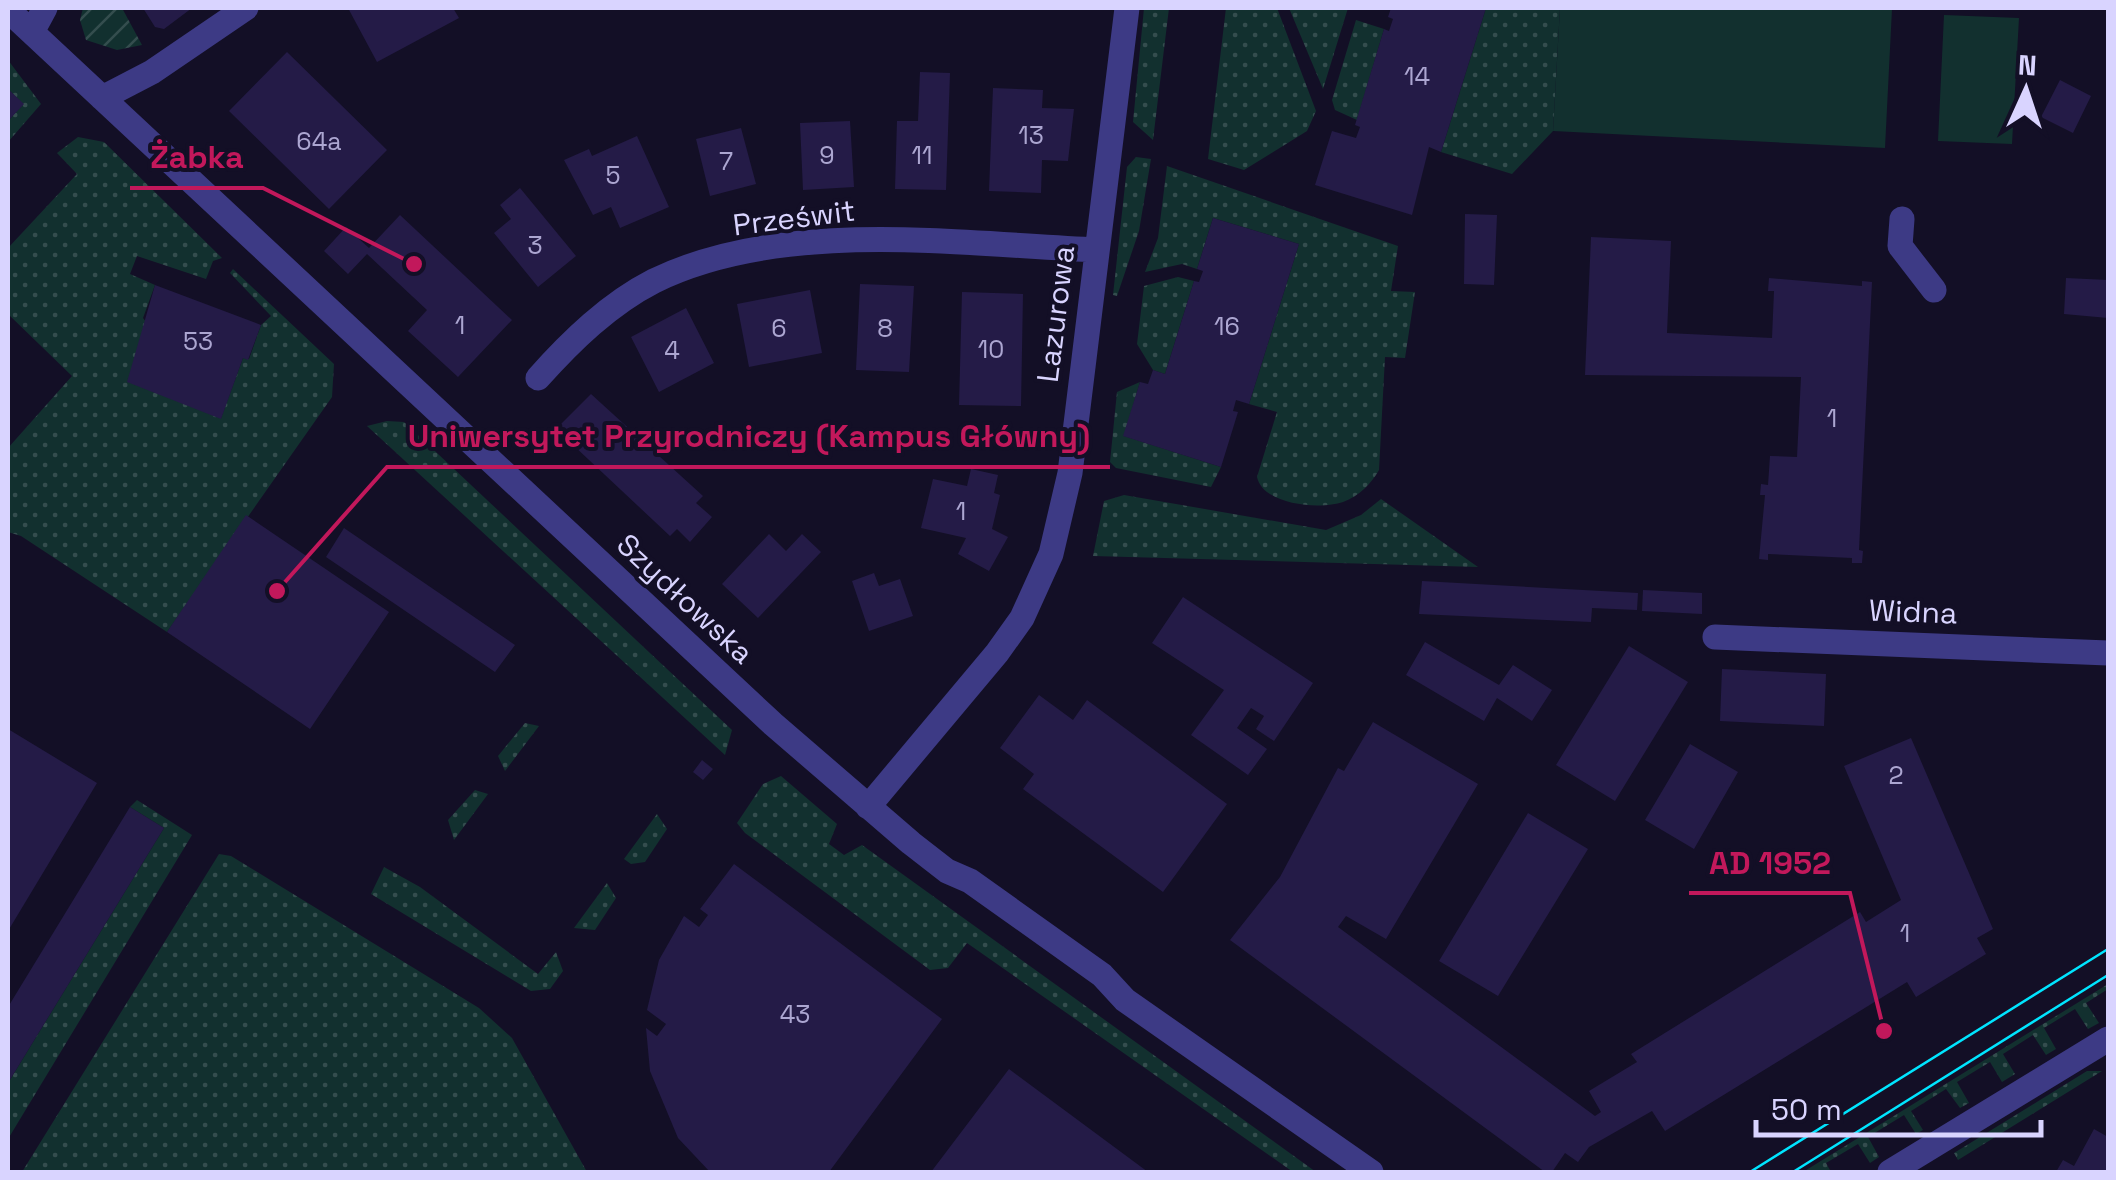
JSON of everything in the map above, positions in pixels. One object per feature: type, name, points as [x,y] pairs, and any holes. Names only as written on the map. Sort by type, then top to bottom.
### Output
[{"type":"street","points":[[32,32],[45,8]]},
{"type":"street","points":[[102,98],[152,72],[246,8]]},
{"type":"street","name":"Lazurowa","points":[[868,807],[998,653],[1040,582],[1061,519],[1070,474],[1127,8]]},
{"type":"street","name":"Szydłowska","points":[[8,10],[465,440],[868,807],[947,870],[970,881],[1102,975],[1125,1000],[1371,1172]]},
{"type":"street","points":[[1902,219],[1900,246],[1934,290]]},
{"type":"street","name":"Prześwit","points":[[538,378],[564,348],[628,296],[707,262],[791,245],[846,240],[1097,250]]},
{"type":"street","name":"Widna","points":[[1715,637],[2108,653]]},
{"type":"street","points":[[1890,1172],[2108,1039]]},
{"type":"green space","points":[[83,8],[122,8],[142,45],[117,50],[86,40],[80,20]]},
{"type":"green space","points":[[1144,8],[1169,8],[1153,140],[1133,122]]},
{"type":"green space","points":[[1226,8],[1277,8],[1316,111],[1307,131],[1244,170],[1208,159]]},
{"type":"green space","points":[[1289,8],[1348,8],[1323,89]]},
{"type":"green space","points":[[1486,8],[1560,8],[1553,131],[1512,174],[1441,152]]},
{"type":"green space","points":[[1560,8],[1892,9],[1885,148],[1553,131]]},
{"type":"green space","points":[[1944,15],[2019,18],[2012,144],[1938,141]]},
{"type":"green space","points":[[1356,20],[1384,29],[1357,120],[1335,110],[1332,100]]},
{"type":"green space","points":[[8,60],[41,104],[8,142],[8,121],[23,104],[8,89]]},
{"type":"green space","points":[[78,137],[104,142],[222,258],[213,261],[206,279],[137,256],[130,274],[155,285],[143,318],[221,418],[243,358],[249,359],[261,325],[271,316],[230,273],[233,269],[334,364],[332,397],[167,632],[21,536],[8,532],[8,448],[72,376],[8,314],[8,248],[77,174],[57,153]]},
{"type":"green space","points":[[1136,157],[1151,159],[1139,231],[1117,296],[1113,295],[1127,167]]},
{"type":"green space","points":[[1167,166],[1398,246],[1391,291],[1415,292],[1405,358],[1385,357],[1379,470],[1364,489],[1349,499],[1320,505],[1293,503],[1270,494],[1257,477],[1277,412],[1249,404],[1299,244],[1213,218],[1197,269],[1182,264],[1145,272],[1158,238]]},
{"type":"green space","points":[[1178,277],[1194,281],[1165,374],[1153,370],[1137,344],[1144,286]]},
{"type":"green space","points":[[1140,382],[1124,436],[1221,467],[1211,487],[1116,468],[1110,462],[1117,392]]},
{"type":"green space","points":[[404,422],[732,730],[725,755],[367,426]]},
{"type":"green space","points":[[1124,495],[1326,530],[1361,515],[1381,499],[1478,567],[1093,556],[1104,501]]},
{"type":"green space","points":[[525,723],[539,726],[505,771],[498,756]]},
{"type":"green space","points":[[781,776],[837,824],[829,844],[844,855],[862,845],[1316,1172],[1293,1172],[967,943],[948,968],[930,970],[745,833],[737,823],[763,784]]},
{"type":"green space","points":[[475,790],[488,794],[454,840],[448,820]]},
{"type":"green space","points":[[137,800],[192,835],[8,1139],[8,1083],[164,828],[130,807]]},
{"type":"green space","points":[[657,814],[667,829],[645,862],[631,864],[624,859]]},
{"type":"green space","points":[[219,854],[231,856],[479,1008],[512,1038],[587,1172],[22,1172]]},
{"type":"green space","points":[[384,867],[420,887],[538,974],[556,952],[563,971],[550,989],[531,991],[371,894]]},
{"type":"green space","points":[[607,883],[616,898],[595,930],[574,928]]},
{"type":"green space","points":[[2108,984],[2108,989],[2086,1003],[2099,1023],[2088,1029],[2075,1009],[2044,1028],[2056,1049],[2046,1055],[2033,1035],[2003,1054],[2015,1074],[2002,1082],[1990,1062],[1957,1082],[1969,1103],[1960,1108],[1946,1089],[1911,1111],[1923,1130],[1916,1134],[1904,1115],[1868,1137],[1879,1157],[1870,1163],[1858,1144],[1826,1163],[1831,1172],[1803,1172]]},
{"type":"green space","points":[[2087,1071],[2102,1071],[1958,1160],[1954,1153]]},
{"type":"building","points":[[143,8],[192,8],[164,29],[155,27]]},
{"type":"building","points":[[348,8],[453,8],[459,18],[377,62]]},
{"type":"building","points":[[1391,8],[1486,8],[1441,152],[1429,147],[1412,215],[1315,185],[1332,131],[1356,138],[1360,127],[1355,125],[1384,29],[1389,31],[1393,19],[1388,17]]},
{"type":"building","points":[[287,52],[387,150],[329,209],[229,111]]},
{"type":"building","points":[[920,72],[950,73],[946,190],[895,189],[897,121],[918,121]]},
{"type":"building","points":[[2060,80],[2091,96],[2073,133],[2041,117]]},
{"type":"building","points":[[993,88],[1043,90],[1042,108],[1074,109],[1068,161],[1042,160],[1041,193],[989,191]]},
{"type":"building","points":[[8,89],[24,104],[8,121]]},
{"type":"building","points":[[850,121],[854,187],[803,190],[800,123]]},
{"type":"building","points":[[741,128],[756,184],[710,196],[696,139]]},
{"type":"building","points":[[637,136],[669,207],[620,228],[611,207],[593,215],[564,160],[589,149],[592,156]]},
{"type":"building","points":[[520,188],[576,256],[538,287],[494,233],[511,219],[500,205]]},
{"type":"building","points":[[1465,214],[1497,215],[1494,285],[1464,284]]},
{"type":"building","points":[[400,215],[512,320],[458,377],[408,331],[427,310],[367,254],[348,274],[324,251],[346,227],[369,248]]},
{"type":"building","points":[[1213,218],[1299,244],[1249,404],[1236,400],[1233,411],[1238,412],[1221,467],[1123,436],[1140,382],[1148,384],[1153,370],[1165,374],[1194,281],[1199,282],[1203,271],[1197,269]]},
{"type":"building","points":[[1591,237],[1671,241],[1667,333],[1772,338],[1774,291],[1768,291],[1769,278],[1862,286],[1862,281],[1872,282],[1859,550],[1863,551],[1862,563],[1852,563],[1852,558],[1768,554],[1768,560],[1759,559],[1765,495],[1760,495],[1761,484],[1768,485],[1770,456],[1797,457],[1801,377],[1585,375]]},
{"type":"building","points":[[2066,278],[2108,280],[2108,318],[2064,314]]},
{"type":"building","points":[[860,284],[914,286],[909,372],[856,370]]},
{"type":"building","points":[[155,285],[261,325],[248,360],[243,358],[221,419],[127,382]]},
{"type":"building","points":[[810,290],[822,353],[749,367],[737,304]]},
{"type":"building","points":[[962,292],[1023,294],[1021,406],[959,405]]},
{"type":"building","points":[[686,308],[714,363],[659,392],[631,337]]},
{"type":"building","points":[[591,394],[703,496],[696,503],[712,517],[690,542],[677,529],[670,536],[556,429]]},
{"type":"building","points":[[971,469],[998,475],[994,493],[1000,495],[992,529],[1008,537],[989,571],[958,554],[966,538],[921,528],[933,479],[967,486]]},
{"type":"building","points":[[246,515],[389,612],[310,729],[167,632]]},
{"type":"building","points":[[344,528],[515,645],[495,672],[326,557]]},
{"type":"building","points":[[769,534],[786,551],[802,534],[821,552],[758,618],[722,584]]},
{"type":"building","points":[[874,573],[879,586],[900,579],[913,616],[869,631],[852,581]]},
{"type":"building","points":[[1422,581],[1638,593],[1637,610],[1592,608],[1591,622],[1419,614]]},
{"type":"building","points":[[1643,590],[1702,593],[1702,614],[1642,611]]},
{"type":"building","points":[[1183,597],[1313,683],[1274,741],[1256,729],[1264,716],[1251,708],[1237,728],[1267,749],[1248,775],[1191,735],[1224,690],[1152,643]]},
{"type":"building","points":[[1425,642],[1499,685],[1513,665],[1552,690],[1532,721],[1497,698],[1484,721],[1406,675]]},
{"type":"building","points":[[1629,646],[1688,682],[1615,801],[1556,765]]},
{"type":"building","points":[[1722,669],[1826,674],[1824,726],[1720,721]]},
{"type":"building","points":[[1039,695],[1073,720],[1087,700],[1227,804],[1163,892],[1023,789],[1034,774],[1000,748]]},
{"type":"building","points":[[1373,722],[1478,784],[1386,939],[1346,916],[1338,927],[1595,1116],[1601,1112],[1589,1091],[1637,1062],[1631,1054],[1860,912],[1866,922],[1901,900],[1844,766],[1911,738],[1993,929],[1977,938],[1986,954],[1916,997],[1907,982],[1665,1131],[1652,1111],[1589,1147],[1578,1162],[1565,1153],[1552,1172],[1545,1172],[1230,940],[1280,877],[1338,768],[1344,771]]},
{"type":"building","points":[[8,729],[97,783],[8,931]]},
{"type":"building","points":[[1690,744],[1738,772],[1694,849],[1645,820]]},
{"type":"building","points":[[702,760],[713,769],[703,780],[693,772]]},
{"type":"building","points":[[130,807],[164,828],[8,1083],[8,1007]]},
{"type":"building","points":[[1528,813],[1588,849],[1498,996],[1439,961]]},
{"type":"building","points":[[734,864],[942,1019],[829,1172],[710,1172],[678,1138],[650,1071],[646,1028],[657,1036],[666,1024],[647,1010],[659,960],[684,916],[699,927],[708,915],[700,909]]},
{"type":"building","points":[[1009,1069],[1148,1172],[931,1172]]},
{"type":"building","points":[[2094,1129],[2108,1137],[2108,1172],[2056,1172],[2063,1160],[2074,1166]]},
{"type":"tram line","points":[[1750,1172],[2108,949]]},
{"type":"tram line","points":[[1793,1172],[2108,975]]},
{"type":"place","name":"Żabka","points":[[414,264]]},
{"type":"place","name":"Uniwersytet Przyrodniczy (Kampus Główny)","points":[[277,591]]},
{"type":"place","name":"AD 1952","points":[[1884,1031]]}]
